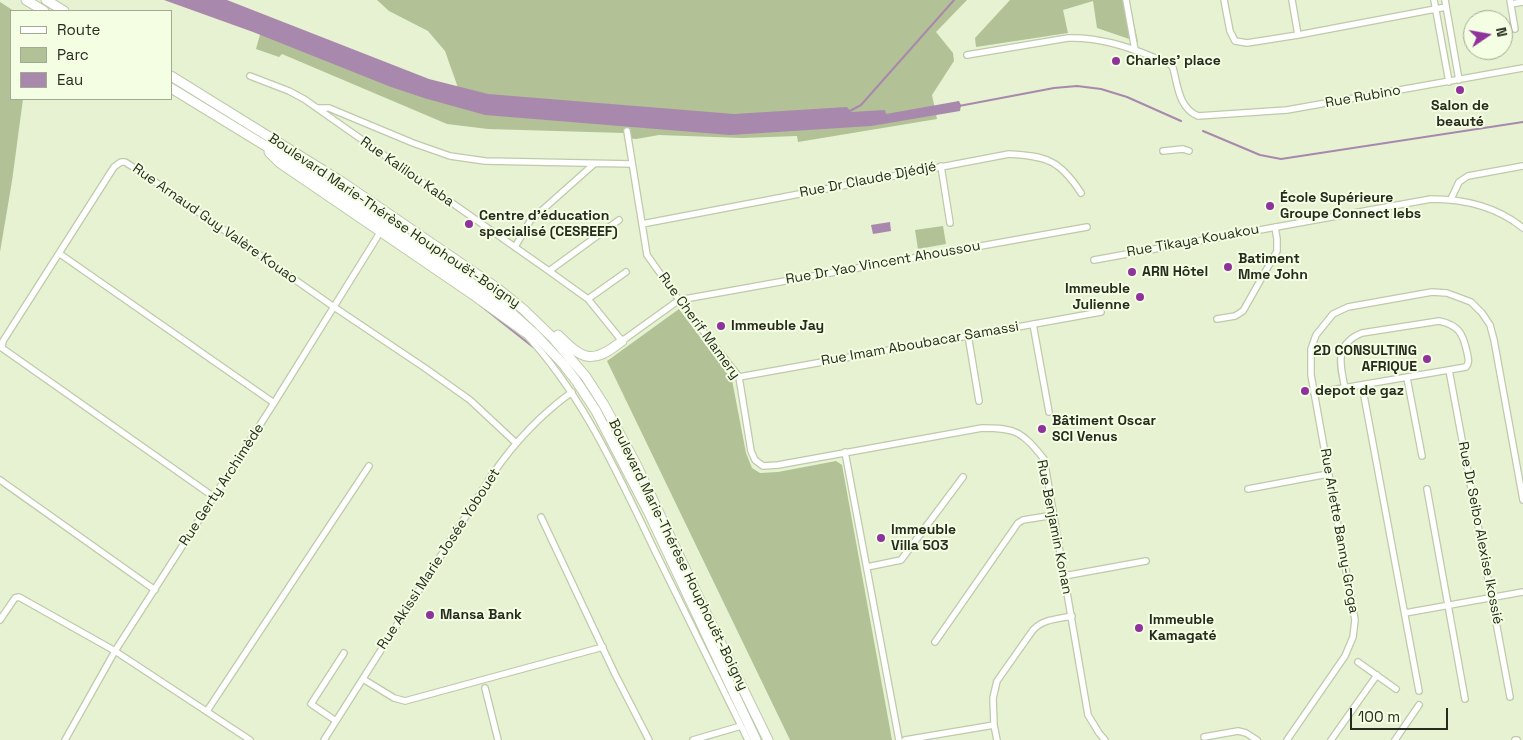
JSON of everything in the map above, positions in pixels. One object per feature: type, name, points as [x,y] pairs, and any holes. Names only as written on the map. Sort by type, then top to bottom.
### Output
[{"type":"main road","points":[[26,0],[42,10]]},
{"type":"main road","points":[[46,0],[62,10]]},
{"type":"main road","name":"Boulevard Marie-Thérèse Houphouët-Boigny","points":[[172,77],[342,182],[497,288],[523,308],[572,359],[604,405],[652,496],[768,740]]},
{"type":"main road","name":"Boulevard Marie-Thérèse Houphouët-Boigny","points":[[172,89],[318,178],[466,279],[506,308],[535,334],[564,365],[596,411],[649,513],[756,740]]},
{"type":"main road","points":[[258,141],[280,163],[525,332]]},
{"type":"main road","points":[[523,308],[537,316],[574,350],[584,356],[604,354],[622,341]]},
{"type":"street","points":[[967,55],[1068,38],[1098,40],[1135,50],[1126,0]]},
{"type":"street","points":[[1224,0],[1230,31],[1235,41],[1247,43],[1446,7]]},
{"type":"street","points":[[1292,0],[1298,35]]},
{"type":"street","points":[[1434,0],[1449,82]]},
{"type":"street","points":[[1445,0],[1459,80]]},
{"type":"street","points":[[1515,29],[1510,2],[1523,2]]},
{"type":"street","name":"Rue Rubino","points":[[1135,50],[1172,65],[1183,104],[1190,113],[1198,116],[1287,110],[1523,68]]},
{"type":"street","name":"Rue Kalilou Kaba","points":[[250,76],[304,99],[549,270],[588,300],[622,341]]},
{"type":"street","points":[[317,108],[329,108],[413,143],[450,156],[485,161],[632,164]]},
{"type":"street","name":"Rue Cherif Mamery","points":[[627,131],[647,255],[679,300],[739,377],[751,451],[755,460],[759,464],[768,466],[845,452]]},
{"type":"street","points":[[1163,151],[1183,149],[1189,151]]},
{"type":"street","name":"Rue Dr Claude Djédjé","points":[[642,224],[1009,154],[1042,157],[1055,163],[1065,172],[1081,193]]},
{"type":"street","name":"Rue Arnaud Guy Valère Kouao","points":[[214,497],[12,356],[2,348],[3,341],[114,167],[121,162],[125,162],[141,172],[334,307]]},
{"type":"street","points":[[515,247],[530,222],[594,164]]},
{"type":"street","points":[[941,166],[950,224]]},
{"type":"street","points":[[1451,199],[1459,182],[1468,176],[1523,166]]},
{"type":"street","name":"Rue Tikaya Kouakou","points":[[1094,260],[1431,199],[1451,199],[1476,204],[1498,211],[1523,228]]},
{"type":"street","points":[[549,270],[619,220]]},
{"type":"street","name":"Rue Dr Yao Vincent Ahoussou","points":[[679,300],[1087,227]]},
{"type":"street","points":[[1217,319],[1235,316],[1243,311],[1277,251],[1278,239],[1275,227]]},
{"type":"street","name":"Rue Gerty Archimède","points":[[64,740],[115,651],[274,403],[381,231]]},
{"type":"street","points":[[60,254],[274,403]]},
{"type":"street","points":[[588,300],[626,272]]},
{"type":"street","name":"Rue Arlette Banny-Groga","points":[[1287,740],[1345,656],[1353,636],[1355,620],[1311,376],[1311,350],[1316,335],[1333,314],[1348,307],[1432,292],[1447,293],[1471,302],[1482,313],[1490,326],[1494,340],[1523,500]]},
{"type":"street","points":[[622,341],[679,300]]},
{"type":"street","points":[[334,307],[470,400],[516,443]]},
{"type":"street","points":[[506,308],[516,323],[556,368],[586,415],[616,471],[748,740]]},
{"type":"street","name":"Rue Imam Aboubacar Samassi","points":[[739,377],[1101,312]]},
{"type":"street","points":[[1314,393],[1345,388],[1362,385],[1407,378],[1466,367],[1469,362],[1464,336],[1445,322],[1439,321],[1354,336],[1341,352],[1340,362],[1345,388]]},
{"type":"street","points":[[1033,324],[1049,412]]},
{"type":"street","points":[[968,335],[979,401]]},
{"type":"street","name":"Rue Dr Seibo Alexise Ikossié","points":[[1449,370],[1510,697]]},
{"type":"street","points":[[1407,378],[1422,456]]},
{"type":"street","points":[[1362,385],[1419,691]]},
{"type":"street","name":"Rue Akissi Marie Josée Yobouet","points":[[324,740],[509,451],[550,408],[572,392]]},
{"type":"street","name":"Rue Benjamin Konan","points":[[845,452],[982,428],[1005,428],[1023,436],[1034,446],[1044,459],[1088,715],[1105,740]]},
{"type":"street","points":[[845,452],[898,740]]},
{"type":"street","points":[[207,711],[368,466]]},
{"type":"street","points":[[1248,489],[1328,474]]},
{"type":"street","points":[[867,567],[901,560],[963,477]]},
{"type":"street","points":[[0,480],[155,590]]},
{"type":"street","points":[[1427,489],[1465,699]]},
{"type":"street","points":[[935,642],[1018,524],[1023,520],[1054,515]]},
{"type":"street","points":[[541,517],[649,740]]},
{"type":"street","points":[[1064,576],[1146,561]]},
{"type":"street","points":[[1405,613],[1523,592]]},
{"type":"street","points":[[0,620],[2,612],[15,598],[19,597],[115,651],[250,740]]},
{"type":"street","points":[[997,740],[992,698],[997,681],[1038,625],[1072,616]]},
{"type":"street","points":[[363,679],[394,698],[406,701],[603,647]]},
{"type":"street","points":[[336,721],[311,704],[344,654]]},
{"type":"street","points":[[1358,662],[1396,689]]},
{"type":"street","points":[[1331,740],[1377,676]]},
{"type":"street","points":[[485,688],[498,740]]},
{"type":"street","points":[[1395,740],[1419,705]]},
{"type":"street","points":[[905,740],[994,725]]},
{"type":"street","points":[[692,740],[741,726]]},
{"type":"street","points":[[1204,737],[1238,731],[1246,733],[1257,740]]},
{"type":"green space","points":[[377,0],[967,0],[936,32],[953,53],[954,61],[932,95],[937,119],[798,142],[797,136],[742,138],[659,135],[636,139],[625,138],[624,133],[488,129],[447,124],[282,54],[279,57],[256,49],[263,24],[462,99],[445,51],[428,31],[389,11]]},
{"type":"green space","points":[[1010,0],[1129,0],[1138,42],[1097,28],[1093,1],[1063,10],[1068,33],[976,47],[975,38]]},
{"type":"green space","points":[[0,2],[12,10],[10,10],[10,100],[23,100],[0,252]]},
{"type":"green space","points":[[943,226],[946,244],[918,249],[915,230]]},
{"type":"green space","points":[[679,309],[732,380],[746,453],[752,468],[760,473],[778,472],[836,461],[842,465],[892,740],[790,740],[607,361]]},
{"type":"water","points":[[164,0],[227,0],[429,79],[488,94],[734,114],[847,107],[851,112],[885,110],[886,114],[959,101],[961,105],[960,111],[871,126],[730,135],[485,115],[391,87],[253,32]]},
{"type":"water","points":[[890,222],[891,231],[873,234],[871,225]]},
{"type":"waterway","points":[[848,112],[861,105],[954,0]]},
{"type":"waterway","points":[[959,106],[1054,88],[1077,86],[1101,89],[1127,97],[1181,121]]},
{"type":"waterway","points":[[1203,131],[1260,155],[1281,159],[1523,122]]},
{"type":"waterway","points":[[480,305],[533,347]]},
{"type":"place","name":"Charles' place","points":[[1116,61]]},
{"type":"place","name":"Salon de beauté","points":[[1460,90]]},
{"type":"place","name":"École Supérieure Groupe Connect Iebs","points":[[1270,206]]},
{"type":"place","name":"Centre d'éducation specialisé (CESREEF)","points":[[469,224]]},
{"type":"place","name":"Batiment Mme John","points":[[1228,267]]},
{"type":"place","name":"ARN Hôtel","points":[[1132,272]]},
{"type":"place","name":"Immeuble Julienne","points":[[1140,297]]},
{"type":"place","name":"Immeuble Jay","points":[[721,326]]},
{"type":"place","name":"2D CONSULTING AFRIQUE","points":[[1427,359]]},
{"type":"place","name":"depot de gaz","points":[[1305,391]]},
{"type":"place","name":"Bâtiment Oscar SCI Venus","points":[[1042,429]]},
{"type":"place","name":"Immeuble Villa 503","points":[[881,538]]},
{"type":"place","name":"Mansa Bank","points":[[430,615]]},
{"type":"place","name":"Immeuble Kamagaté","points":[[1139,628]]}]
